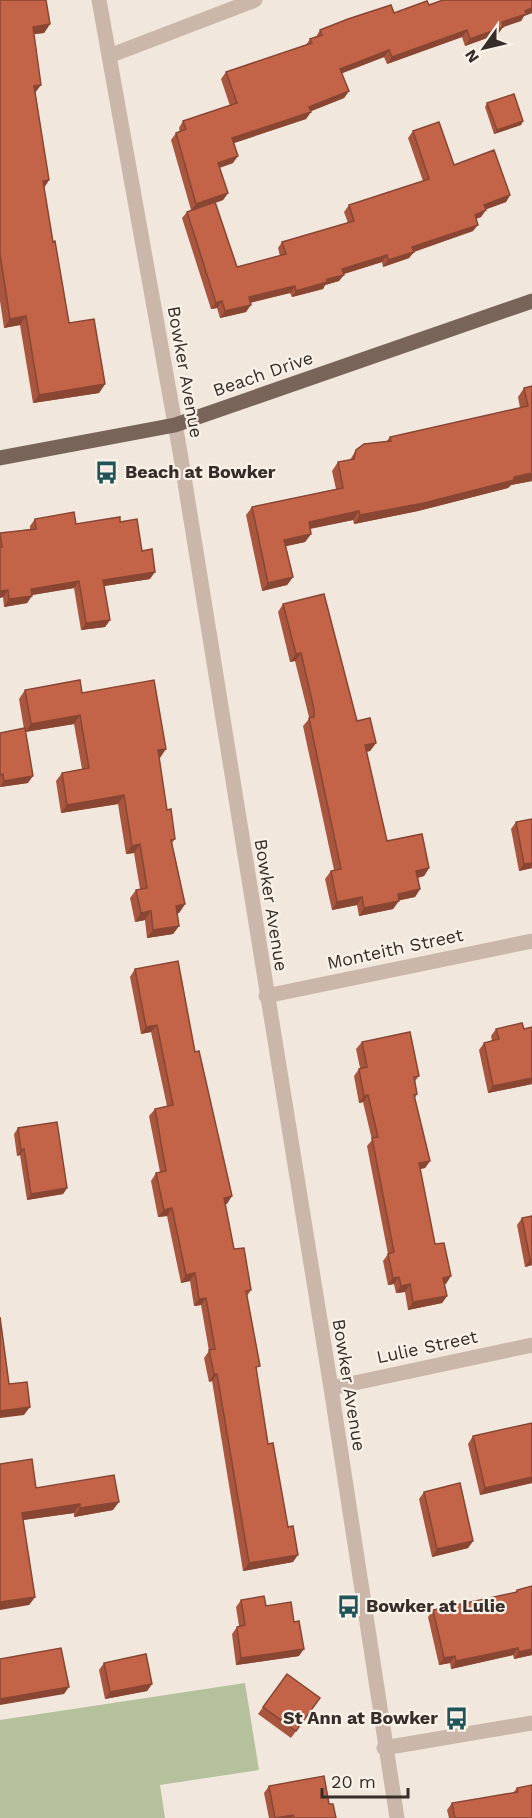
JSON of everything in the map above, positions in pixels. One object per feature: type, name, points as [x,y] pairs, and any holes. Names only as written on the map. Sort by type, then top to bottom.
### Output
[{"type":"main road","name":"Beach Drive","points":[[0,458],[175,425],[532,302]]},
{"type":"street","name":"Bowker Avenue","points":[[99,0],[175,425],[331,1388],[384,1748],[397,1818]]},
{"type":"street","points":[[109,56],[255,0]]},
{"type":"street","name":"Monteith Street","points":[[266,996],[532,941]]},
{"type":"street","name":"Lulie Street","points":[[331,1388],[532,1345]]},
{"type":"street","points":[[384,1748],[532,1723]]},
{"type":"green space","points":[[245,1683],[259,1770],[160,1785],[165,1818],[0,1818],[0,1720]]},
{"type":"building","points":[[0,0],[46,0],[50,24],[33,27],[41,85],[34,86],[49,180],[43,181],[69,323],[94,319],[105,384],[39,395],[26,316],[10,319],[0,254]]},
{"type":"building","points":[[443,0],[532,0],[532,8],[525,11],[526,14],[502,22],[503,27],[470,39],[467,30],[392,57],[389,50],[340,69],[349,91],[309,107],[311,112],[232,138],[238,156],[218,163],[228,193],[196,204],[176,133],[186,129],[183,121],[237,103],[226,72],[312,43],[310,39],[322,35],[320,30],[348,19],[391,5],[394,13],[427,1],[429,5]]},
{"type":"building","points":[[514,94],[523,121],[497,130],[487,103]]},
{"type":"building","points":[[439,122],[454,165],[494,150],[510,195],[484,205],[486,210],[475,215],[478,225],[412,247],[414,252],[388,260],[387,255],[342,269],[344,275],[327,279],[327,282],[296,291],[295,286],[249,297],[251,305],[225,311],[222,301],[216,303],[187,212],[215,202],[237,267],[286,254],[282,242],[354,221],[349,205],[429,179],[413,131]]},
{"type":"building","points":[[532,386],[532,473],[514,477],[514,480],[424,503],[360,515],[359,511],[309,522],[311,534],[284,540],[293,577],[268,583],[252,507],[343,488],[338,462],[354,459],[356,450],[364,444],[391,441],[390,437],[528,406],[524,388]]},
{"type":"building","points":[[74,512],[76,524],[120,517],[120,522],[137,519],[142,551],[152,549],[155,572],[103,580],[110,620],[86,623],[79,581],[31,589],[32,596],[9,599],[8,590],[0,591],[0,547],[2,547],[0,533],[36,529],[35,519]]},
{"type":"building","points":[[324,594],[357,721],[370,718],[376,743],[365,745],[387,841],[422,834],[429,868],[416,871],[420,889],[398,894],[399,901],[364,908],[362,897],[337,902],[331,871],[341,869],[309,718],[314,717],[314,709],[301,653],[296,654],[283,604]]},
{"type":"building","points":[[80,680],[82,693],[154,680],[166,749],[158,750],[167,810],[171,809],[175,839],[171,840],[185,904],[176,906],[179,926],[153,930],[151,911],[141,913],[136,890],[147,888],[140,844],[132,846],[124,795],[67,805],[62,773],[89,768],[80,715],[31,724],[25,690]]},
{"type":"building","points":[[25,728],[33,776],[4,781],[3,774],[0,775],[0,733]]},
{"type":"building","points":[[532,819],[532,863],[524,864],[516,822]]},
{"type":"building","points":[[178,961],[195,1052],[199,1051],[232,1196],[224,1198],[234,1249],[244,1248],[251,1290],[246,1291],[260,1366],[256,1367],[268,1444],[273,1443],[288,1527],[293,1526],[298,1555],[249,1563],[217,1374],[214,1374],[209,1350],[215,1349],[206,1298],[199,1299],[195,1273],[186,1275],[172,1208],[164,1210],[156,1173],[166,1171],[155,1109],[173,1105],[157,1025],[146,1027],[135,969]]},
{"type":"building","points":[[522,1023],[524,1029],[532,1027],[532,1078],[493,1086],[484,1043],[499,1039],[496,1029]]},
{"type":"building","points":[[410,1032],[419,1076],[414,1077],[417,1094],[414,1095],[430,1161],[419,1163],[435,1244],[444,1243],[451,1276],[443,1278],[447,1296],[413,1302],[410,1284],[401,1286],[399,1277],[393,1278],[388,1254],[394,1252],[372,1138],[378,1137],[368,1095],[364,1096],[359,1069],[367,1067],[362,1042]]},
{"type":"building","points":[[57,1122],[67,1188],[31,1194],[24,1149],[21,1150],[18,1128]]},
{"type":"building","points":[[532,1216],[532,1259],[530,1259],[522,1218]]},
{"type":"building","points":[[0,1317],[9,1384],[27,1382],[30,1407],[0,1411]]},
{"type":"building","points":[[532,1423],[532,1477],[485,1488],[473,1436]]},
{"type":"building","points":[[32,1459],[36,1488],[114,1475],[119,1502],[80,1508],[80,1504],[22,1513],[35,1597],[0,1602],[0,1464]]},
{"type":"building","points":[[460,1483],[473,1541],[437,1549],[424,1492]]},
{"type":"building","points":[[532,1586],[532,1649],[519,1652],[518,1648],[456,1661],[455,1656],[444,1658],[433,1610],[517,1592],[517,1590]]},
{"type":"building","points":[[264,1596],[266,1606],[291,1602],[294,1622],[299,1621],[304,1649],[241,1658],[237,1627],[245,1625],[241,1600]]},
{"type":"building","points":[[61,1648],[69,1687],[0,1699],[0,1659]]},
{"type":"building","points":[[146,1654],[152,1684],[110,1692],[104,1663]]},
{"type":"building","points":[[287,1674],[320,1698],[296,1731],[263,1707]]},
{"type":"building","points":[[324,1776],[329,1804],[333,1804],[336,1818],[294,1818],[293,1815],[275,1818],[269,1786]]},
{"type":"building","points":[[532,1785],[532,1818],[455,1818],[452,1803],[518,1792],[517,1788]]},
{"type":"place","name":"Beach at Bowker","points":[[107,472]]},
{"type":"place","name":"Bowker at Lulie","points":[[348,1606]]},
{"type":"place","name":"St Ann at Bowker","points":[[456,1718]]}]
